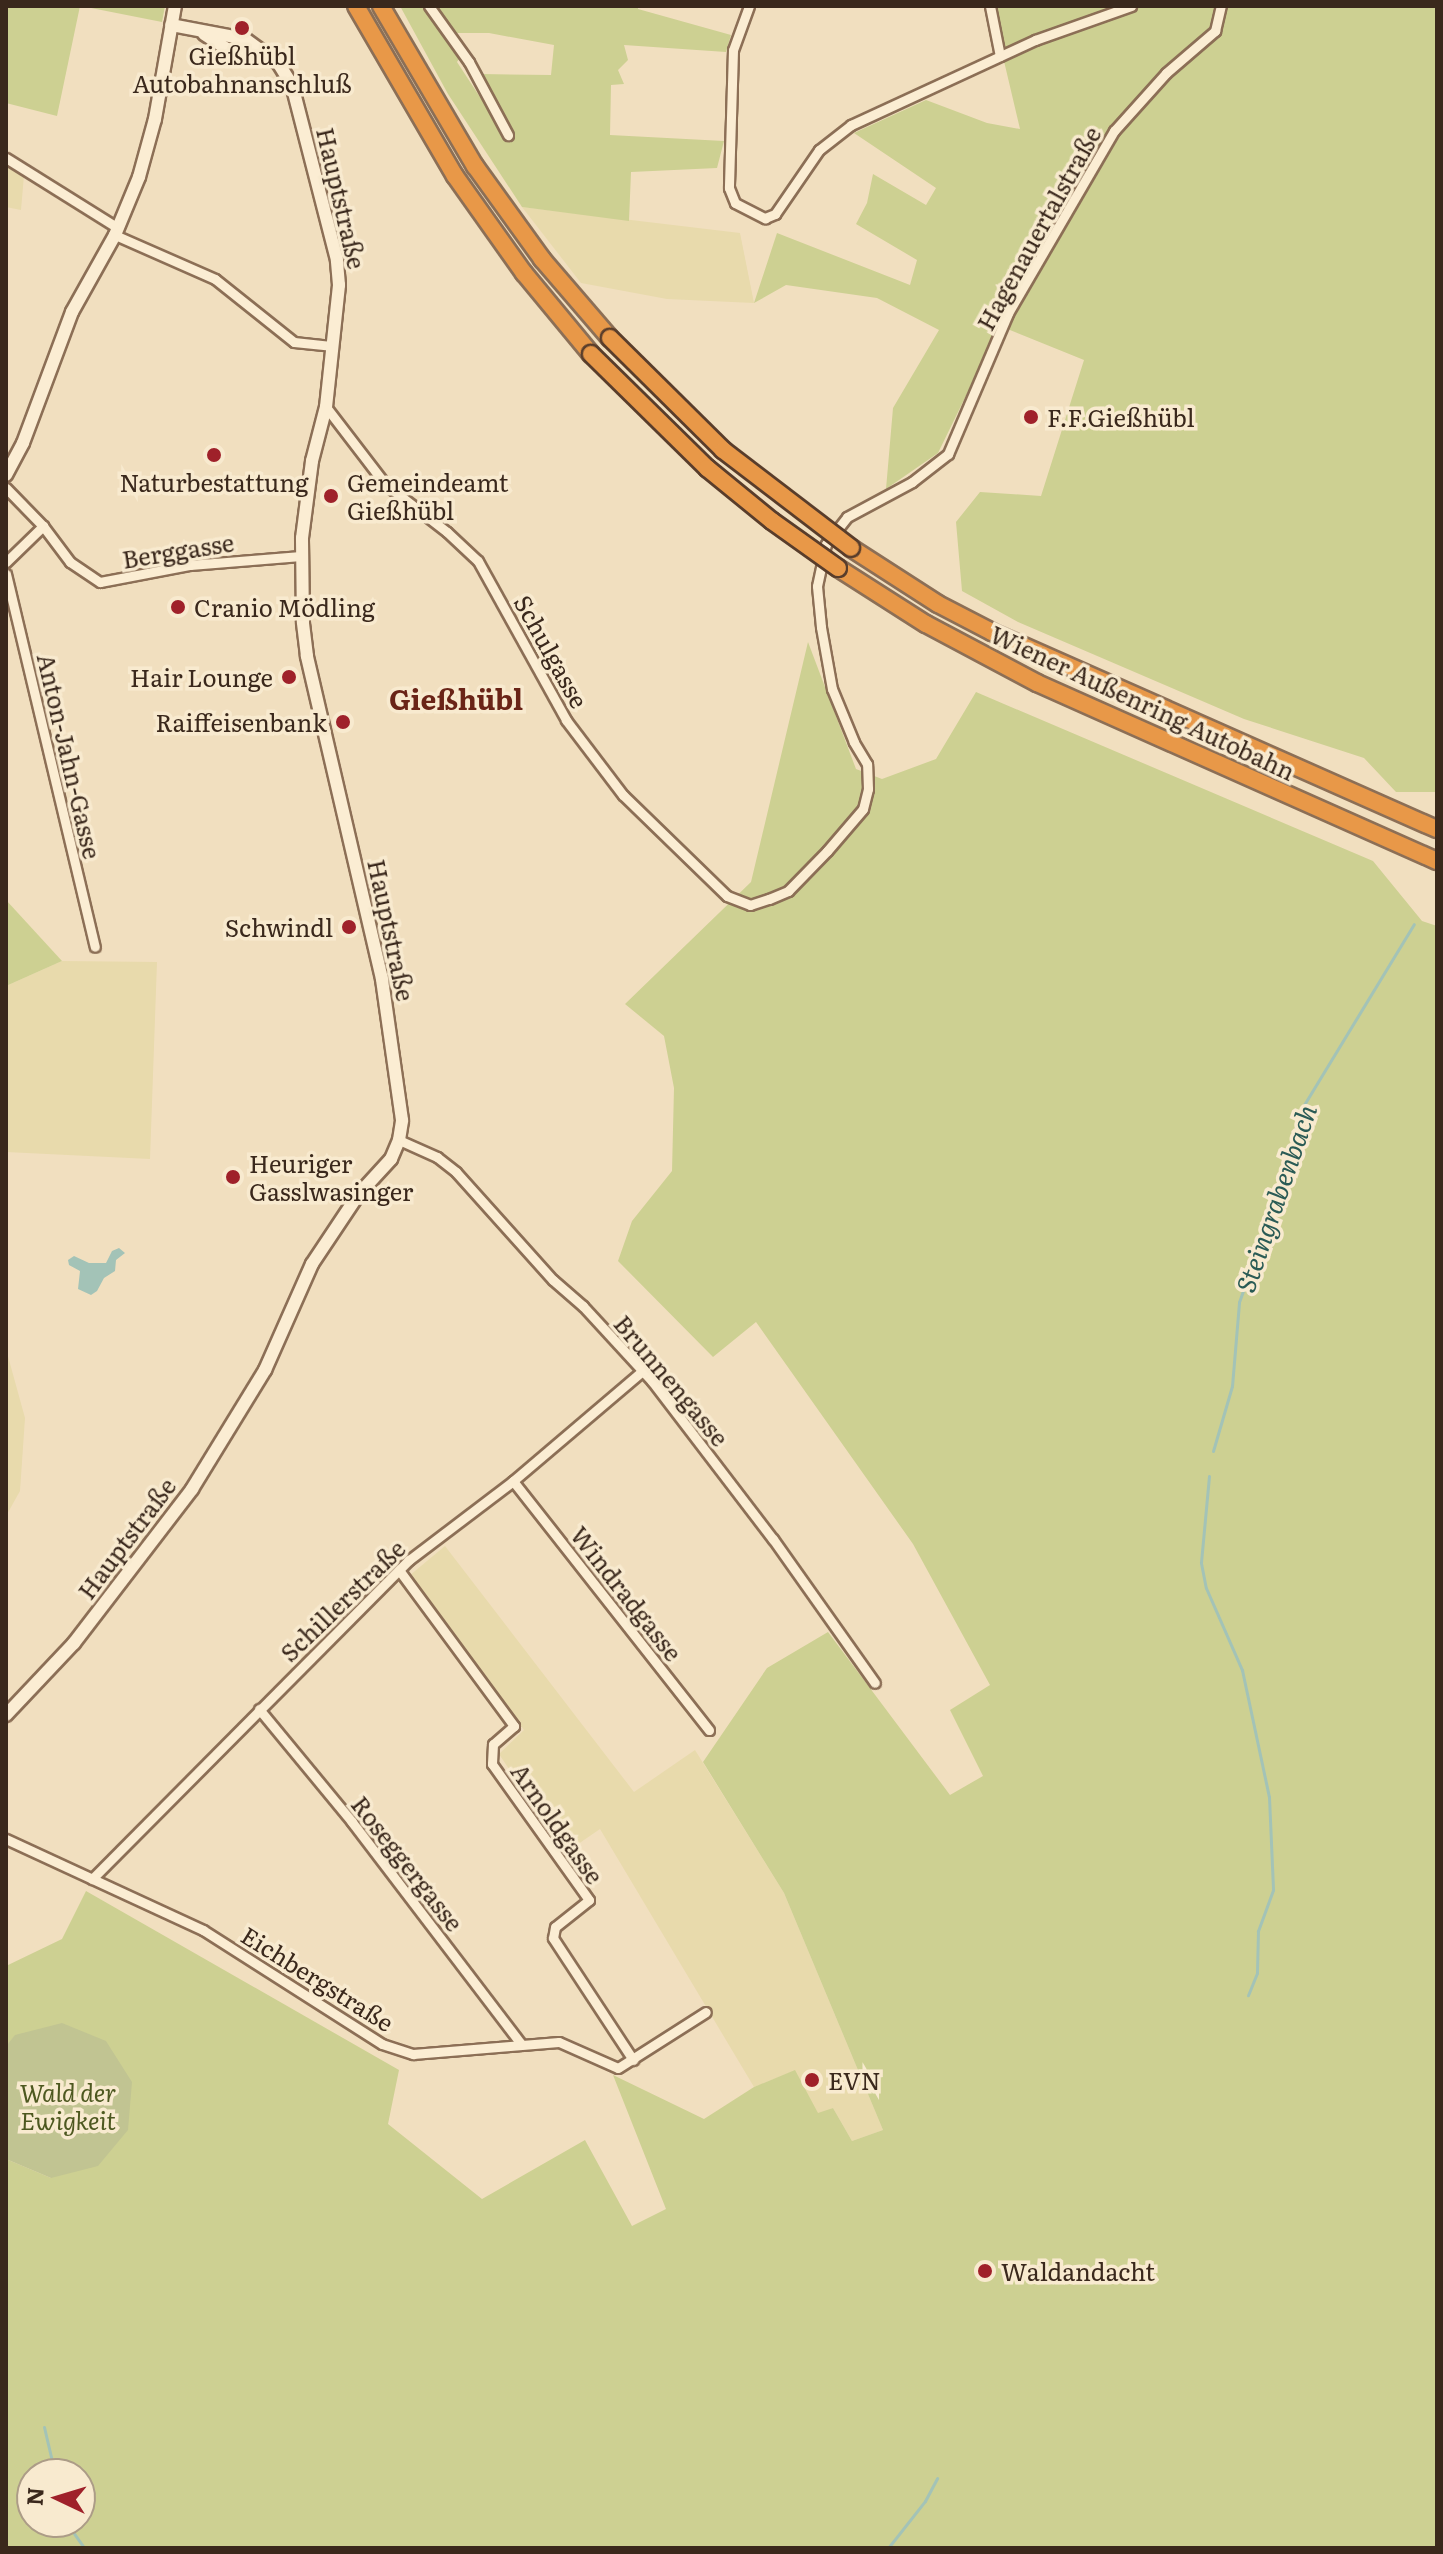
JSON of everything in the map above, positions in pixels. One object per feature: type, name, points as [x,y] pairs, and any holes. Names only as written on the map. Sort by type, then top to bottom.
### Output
[{"type":"highway","name":"Wiener Außenring Autobahn","points":[[356,6],[455,176],[524,273],[591,354],[707,468],[772,521],[926,624],[1037,683],[1437,861]]},
{"type":"highway","name":"Wiener Außenring Autobahn","points":[[381,6],[475,166],[542,259],[610,338],[723,450],[851,548],[938,604],[992,632],[1437,829]]},
{"type":"street","points":[[6,475],[23,443],[72,312],[116,231],[148,147],[175,6]]},
{"type":"street","points":[[429,6],[469,62],[508,135]]},
{"type":"street","points":[[749,6],[733,50],[729,188],[735,203],[749,213],[765,218],[775,214],[819,150],[851,125],[1052,32],[1131,6]]},
{"type":"street","points":[[990,6],[1000,56]]},
{"type":"street","name":"Hagenauertalstraße","points":[[750,905],[788,891],[863,809],[868,789],[867,764],[854,742],[832,689],[821,627],[817,586],[826,544],[847,517],[912,482],[948,454],[1008,313],[1114,131],[1166,73],[1215,31],[1221,6]]},
{"type":"street","name":"Hauptstraße","points":[[6,1715],[74,1643],[192,1489],[265,1370],[312,1264],[358,1195],[391,1159],[399,1140],[400,1095],[382,979],[307,656],[301,556],[309,480],[326,407],[339,285],[337,260],[292,85],[278,63],[263,53],[227,49],[204,34],[171,25]]},
{"type":"street","points":[[6,158],[116,231],[215,279],[294,342],[331,346]]},
{"type":"street","name":"Schulgasse","points":[[326,407],[385,484],[447,532],[478,561],[566,720],[623,795],[727,896],[750,905]]},
{"type":"street","name":"Berggasse","points":[[6,488],[43,526],[70,562],[100,582],[190,565],[301,556]]},
{"type":"street","points":[[6,562],[43,526]]},
{"type":"street","name":"Anton-Jahn-Gasse","points":[[6,574],[95,947]]},
{"type":"street","name":"Brunnengasse","points":[[399,1140],[437,1157],[456,1172],[652,1381],[773,1539],[875,1683]]},
{"type":"street","name":"Schillerstraße","points":[[92,1879],[399,1570],[513,1481],[641,1372]]},
{"type":"street","name":"Windradgasse","points":[[513,1481],[709,1730]]},
{"type":"street","name":"Arnoldgasse","points":[[399,1570],[514,1726],[493,1744],[492,1764],[586,1891],[589,1900],[555,1927],[553,1938],[633,2060]]},
{"type":"street","name":"Roseggergasse","points":[[259,1709],[365,1840],[521,2044]]},
{"type":"street","name":"Eichbergstraße","points":[[6,1839],[203,1930],[396,2050],[413,2054],[559,2042],[618,2068],[633,2060]]},
{"type":"street","points":[[633,2060],[706,2012]]},
{"type":"shaded area","points":[[6,163],[24,175],[21,210],[6,207]]},
{"type":"shaded area","points":[[522,207],[740,233],[754,303],[667,299],[581,283]]},
{"type":"shaded area","points":[[62,961],[157,962],[150,1159],[6,1152],[6,986]]},
{"type":"shaded area","points":[[119,1248],[125,1253],[116,1260],[115,1271],[104,1278],[97,1291],[91,1295],[78,1289],[80,1271],[69,1265],[68,1260],[74,1256],[89,1263],[106,1263],[112,1251]]},
{"type":"shaded area","points":[[6,1349],[25,1418],[20,1491],[6,1516]]},
{"type":"shaded area","points":[[445,1546],[634,1792],[695,1750],[784,1893],[883,2130],[852,2141],[833,2108],[818,2114],[794,2071],[754,2087],[600,1829],[565,1853],[499,1754],[524,1730],[409,1576]]},
{"type":"green space","points":[[6,6],[80,6],[57,116],[6,103]]},
{"type":"green space","points":[[81,6],[165,6],[162,22]]},
{"type":"green space","points":[[400,6],[638,6],[638,9],[731,35],[726,52],[624,45],[628,60],[618,70],[624,84],[611,85],[610,135],[724,141],[717,168],[631,172],[629,221],[522,207],[448,94]],"holes":[[[454,33],[489,33],[554,45],[551,75],[481,74],[504,121],[495,120],[457,62],[461,56]]]},
{"type":"green space","points":[[991,6],[1437,6],[1437,792],[1396,792],[1364,758],[1244,719],[1018,622],[962,591],[956,522],[980,492],[1041,496],[1084,360],[1000,326],[938,453],[886,489],[893,408],[939,330],[877,298],[786,285],[754,303],[777,233],[910,285],[917,260],[856,224],[867,203],[873,174],[926,205],[936,188],[854,133],[926,100],[987,123],[1020,129]]},
{"type":"green space","points":[[808,642],[856,769],[882,779],[936,759],[976,692],[1373,861],[1422,921],[1437,926],[1437,2548],[6,2548],[6,2159],[51,2178],[16,2035],[6,2046],[6,1966],[62,1939],[86,1891],[399,2070],[388,2124],[482,2199],[585,2140],[632,2226],[666,2209],[613,2075],[704,2119],[754,2087],[795,2070],[818,2113],[833,2108],[852,2141],[883,2130],[784,1893],[703,1762],[767,1668],[828,1632],[950,1795],[983,1776],[950,1710],[990,1685],[913,1544],[756,1322],[713,1357],[618,1261],[632,1221],[672,1171],[674,1088],[664,1036],[625,1004],[751,882]]},
{"type":"green space","points":[[6,900],[62,961],[6,986]]},
{"type":"green space","name":"Wald der Ewigkeit","points":[[62,2023],[106,2041],[132,2082],[128,2130],[98,2166],[51,2178],[6,2159],[6,2046],[15,2035]]},
{"type":"waterway","name":"Steingrabenbach","points":[[1213,1451],[1232,1386],[1239,1302],[1264,1233],[1263,1219],[1286,1174],[1299,1113],[1414,924]]},
{"type":"waterway","name":"Steingrabenbach","points":[[1209,1476],[1201,1563],[1206,1588],[1242,1670],[1269,1797],[1273,1890],[1258,1931],[1257,1973],[1248,1995]]},
{"type":"waterway","points":[[44,2427],[51,2458]]},
{"type":"waterway","points":[[888,2548],[925,2501],[937,2478]]},
{"type":"waterway","points":[[77,2538],[84,2548]]},
{"type":"place","name":"Gießhübl Autobahnanschluß","points":[[242,28]]},
{"type":"place","name":"F.F.Gießhübl","points":[[1031,417]]},
{"type":"place","name":"Naturbestattung","points":[[214,455]]},
{"type":"place","name":"Gemeindeamt Gießhübl","points":[[331,496]]},
{"type":"place","name":"Cranio Mödling","points":[[178,607]]},
{"type":"place","name":"Hair Lounge","points":[[289,677]]},
{"type":"place","name":"Raiffeisenbank","points":[[343,722]]},
{"type":"place","name":"Schwindl","points":[[349,927]]},
{"type":"place","name":"Heuriger Gasslwasinger","points":[[233,1177]]},
{"type":"place","name":"EVN","points":[[812,2080]]},
{"type":"place","name":"Waldandacht","points":[[985,2271]]},
{"type":"district","name":"Gießhübl","points":[[456,698]]}]
